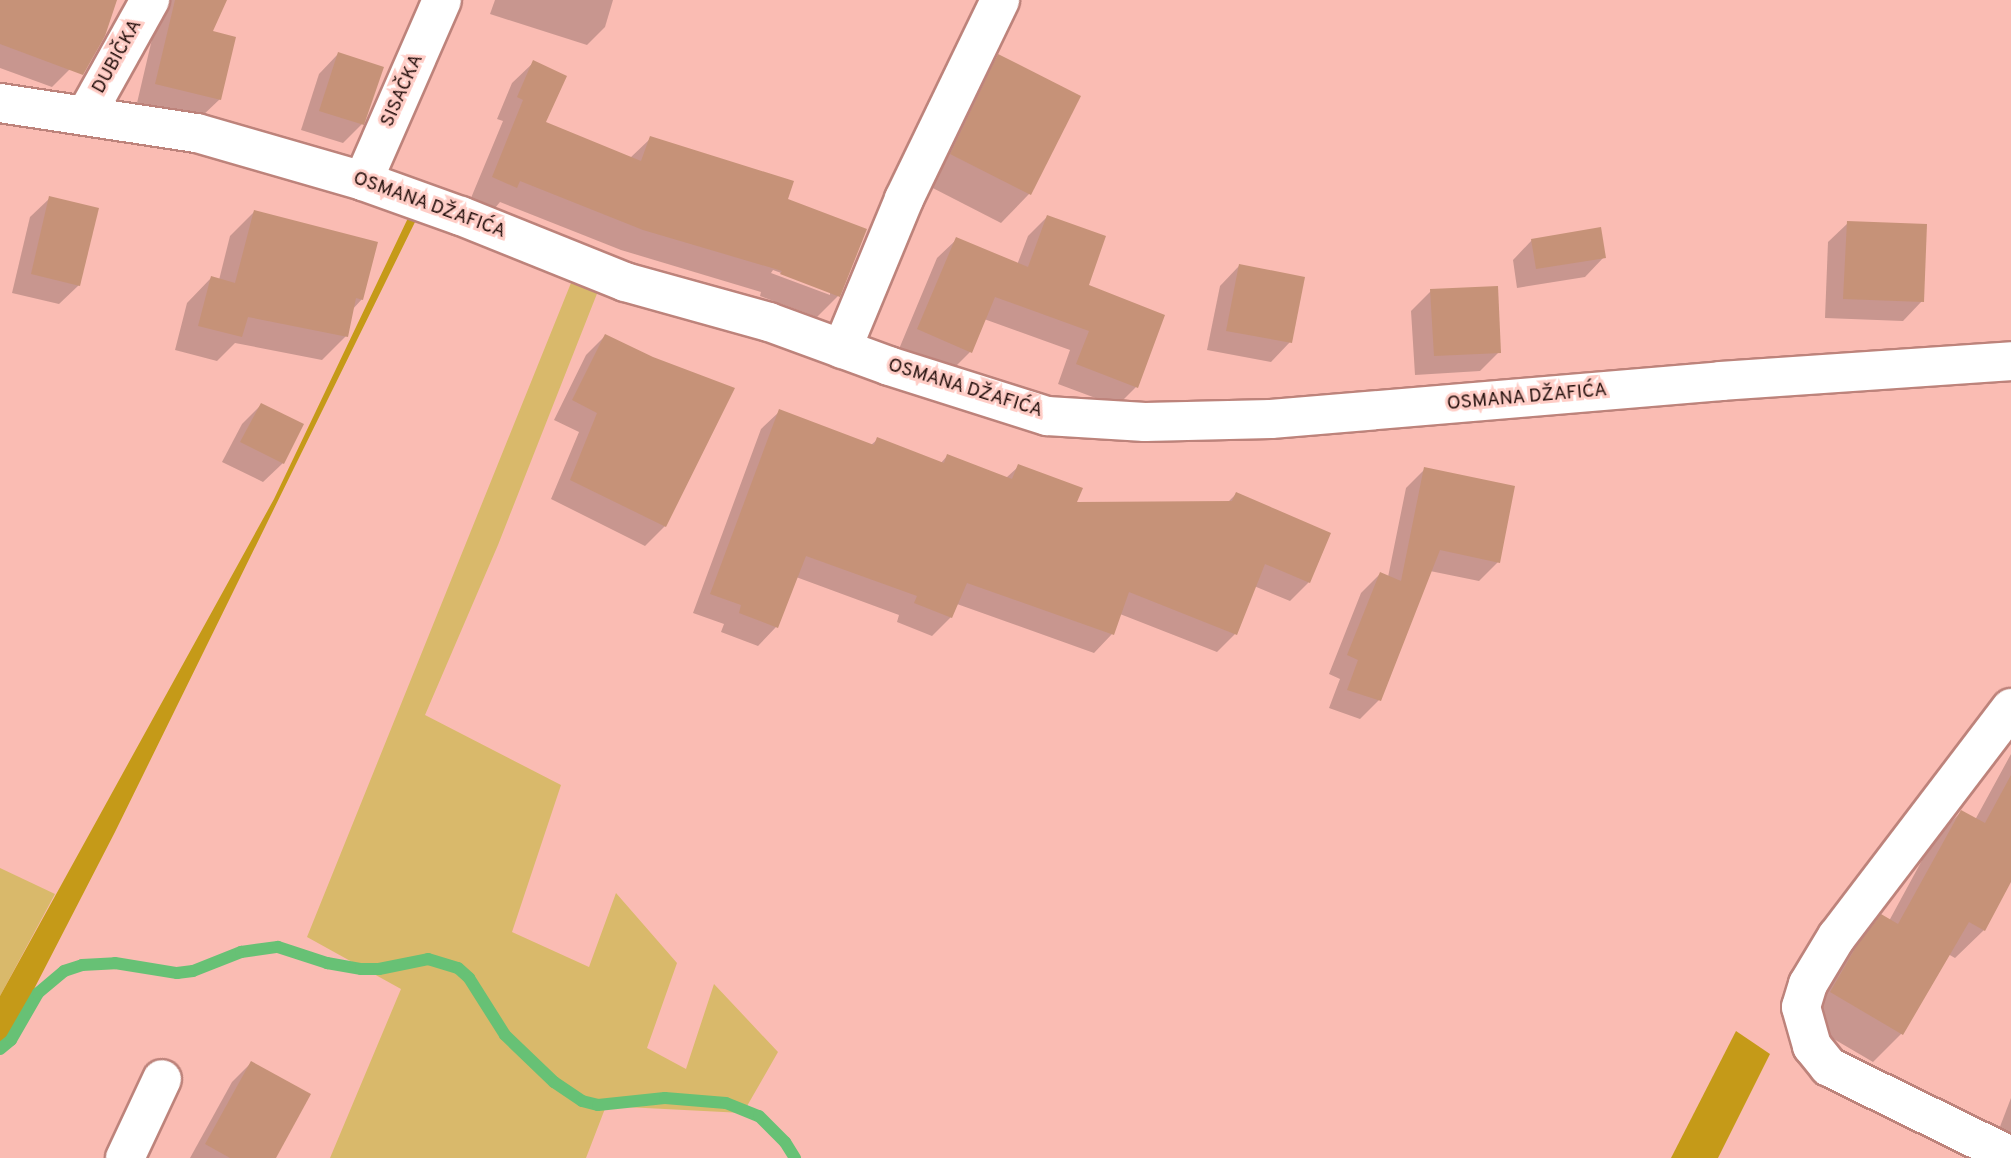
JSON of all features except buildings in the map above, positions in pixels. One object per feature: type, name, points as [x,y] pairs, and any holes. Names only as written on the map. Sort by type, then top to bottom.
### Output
[{"type":"street","name":"DUBIČKA","points":[[86,115],[150,0]]},
{"type":"street","name":"SISAČKA","points":[[363,181],[442,0]]},
{"type":"street","points":[[842,349],[904,199],[1000,0]]},
{"type":"street","name":"OSMANA DŽAFIĆA","points":[[0,103],[197,133],[363,181],[461,216],[625,282],[769,322],[842,349],[1047,416],[1145,422],[1271,419],[2011,361]]},
{"type":"street","points":[[2011,708],[1837,936],[1808,984],[1801,1007],[1812,1046],[1829,1067],[2011,1156]]},
{"type":"street","points":[[125,1158],[162,1079]]},
{"type":"shaded area","points":[[408,218],[416,220],[115,832],[0,1055],[0,996],[274,499]]},
{"type":"shaded area","points":[[573,278],[600,286],[498,545],[425,715],[561,785],[512,932],[589,967],[616,893],[677,963],[647,1048],[686,1069],[714,984],[778,1052],[743,1113],[606,1106],[586,1158],[330,1158],[401,989],[307,937]]},
{"type":"shaded area","points":[[0,868],[55,894],[0,996]]},
{"type":"shaded area","points":[[1736,1031],[1770,1054],[1718,1158],[1671,1158]]},
{"type":"waterway","points":[[0,1049],[11,1040],[38,993],[64,971],[82,965],[115,963],[177,973],[193,971],[241,952],[278,947],[327,963],[361,969],[379,969],[428,959],[458,968],[469,978],[505,1035],[554,1082],[582,1101],[598,1105],[665,1098],[726,1103],[759,1116],[785,1142],[795,1158]]}]
